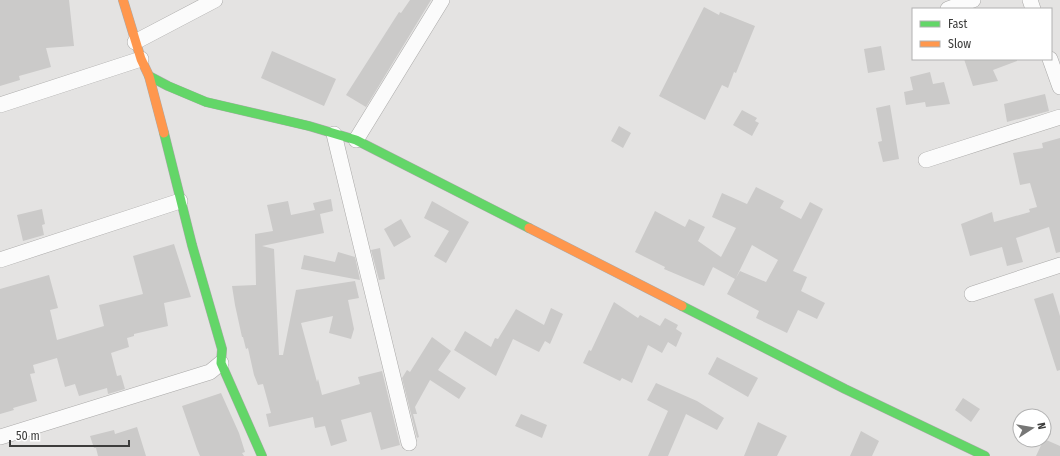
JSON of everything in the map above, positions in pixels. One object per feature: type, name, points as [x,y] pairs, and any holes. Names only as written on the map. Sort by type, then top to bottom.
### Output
[{"type":"street","points":[[122,0],[141,59],[149,76],[180,201],[222,349],[221,363],[262,456]]},
{"type":"street","points":[[135,42],[214,0]]},
{"type":"street","points":[[356,140],[442,0]]},
{"type":"street","points":[[951,8],[973,0]]},
{"type":"street","points":[[0,105],[141,59]]},
{"type":"street","points":[[1050,60],[1060,87]]},
{"type":"street","points":[[149,76],[173,90],[195,99],[356,140],[845,389],[985,456]]},
{"type":"street","points":[[926,160],[1060,117]]},
{"type":"street","points":[[334,134],[409,443]]},
{"type":"street","points":[[0,260],[180,201]]},
{"type":"street","points":[[972,294],[1060,265]]},
{"type":"street","points":[[0,437],[210,372],[221,363]]},
{"type":"building","points":[[0,0],[69,0],[74,46],[46,48],[51,67],[19,76],[20,80],[0,86]]},
{"type":"building","points":[[410,0],[431,0],[366,107],[346,95],[399,12],[401,13]]},
{"type":"building","points":[[704,7],[719,15],[720,12],[755,26],[736,73],[734,72],[728,88],[722,85],[705,120],[659,96]]},
{"type":"building","points":[[881,46],[885,70],[868,73],[864,49]]},
{"type":"building","points":[[272,51],[336,79],[324,106],[261,78]]},
{"type":"building","points":[[964,60],[1017,60],[993,70],[998,81],[973,86]]},
{"type":"building","points":[[930,72],[933,84],[944,82],[950,104],[926,107],[925,102],[906,105],[904,92],[913,90],[910,77]]},
{"type":"building","points":[[1045,94],[1049,111],[1007,122],[1004,104]]},
{"type":"building","points":[[890,105],[899,159],[883,162],[878,142],[882,141],[876,108]]},
{"type":"building","points":[[742,110],[757,118],[755,121],[759,123],[752,136],[733,125]]},
{"type":"building","points":[[619,126],[631,133],[623,148],[611,141]]},
{"type":"building","points":[[1060,138],[1060,252],[1056,253],[1049,227],[1016,238],[1023,262],[1007,266],[1002,247],[970,256],[961,224],[992,212],[994,222],[1030,212],[1029,209],[1037,207],[1030,183],[1020,185],[1013,153],[1043,148],[1042,143]]},
{"type":"building","points":[[756,187],[784,201],[780,208],[801,219],[810,202],[823,209],[793,271],[807,277],[801,291],[825,303],[817,319],[798,310],[787,333],[756,318],[759,311],[727,294],[735,279],[713,267],[704,286],[664,269],[665,267],[635,252],[655,211],[685,227],[689,219],[705,227],[698,241],[721,257],[736,228],[712,217],[722,193],[747,204]],"holes":[[[752,245],[778,260],[766,282],[740,271],[736,278]]]},
{"type":"building","points":[[331,199],[333,211],[320,214],[324,233],[262,246],[274,249],[279,355],[283,355],[296,290],[355,281],[359,298],[348,300],[354,329],[351,339],[329,333],[333,316],[301,323],[322,395],[360,384],[358,377],[382,371],[400,445],[381,450],[371,412],[341,420],[347,441],[331,446],[325,426],[315,428],[313,417],[269,427],[266,414],[271,413],[263,384],[258,385],[254,375],[248,348],[246,349],[242,337],[235,305],[232,286],[256,285],[255,234],[273,231],[267,205],[288,201],[291,215],[315,210],[313,203]]},
{"type":"building","points":[[432,201],[469,222],[446,263],[434,256],[449,231],[424,218]]},
{"type":"building","points":[[42,209],[45,224],[42,225],[44,235],[23,241],[17,215]]},
{"type":"building","points":[[401,219],[411,237],[394,247],[384,229]]},
{"type":"building","points":[[174,244],[191,297],[164,303],[168,326],[134,334],[134,336],[127,338],[129,347],[111,353],[117,376],[121,375],[125,389],[108,394],[107,388],[79,396],[75,384],[65,387],[57,358],[33,365],[35,373],[30,374],[37,401],[13,408],[14,410],[0,414],[0,289],[49,275],[58,308],[50,310],[57,340],[104,326],[99,305],[143,294],[133,256]]},
{"type":"building","points":[[380,248],[385,279],[379,280],[371,250]]},
{"type":"building","points":[[338,252],[355,257],[360,280],[301,269],[304,255],[335,262]]},
{"type":"building","points":[[1053,293],[1060,316],[1060,370],[1057,371],[1034,299]]},
{"type":"building","points":[[614,302],[638,318],[640,315],[660,326],[665,318],[678,325],[676,329],[682,333],[676,347],[668,342],[662,353],[648,345],[632,383],[622,378],[620,381],[583,363],[589,350],[591,351]]},
{"type":"building","points":[[551,308],[563,314],[550,344],[545,341],[539,352],[513,339],[496,376],[454,350],[465,331],[491,347],[495,338],[498,339],[516,309],[544,325]]},
{"type":"building","points":[[432,337],[451,351],[438,370],[466,388],[459,399],[430,380],[415,407],[417,414],[413,414],[419,437],[417,438],[402,378],[407,370],[410,372]]},
{"type":"building","points":[[717,357],[758,378],[748,397],[708,374]]},
{"type":"building","points":[[656,383],[697,401],[724,418],[717,430],[686,414],[668,456],[648,456],[668,411],[647,400]]},
{"type":"building","points":[[221,393],[239,433],[245,452],[242,453],[244,456],[200,456],[197,449],[182,406]]},
{"type":"building","points":[[963,398],[980,409],[971,422],[955,410]]},
{"type":"building","points":[[521,414],[547,425],[542,438],[515,426]]},
{"type":"building","points":[[758,422],[787,436],[777,456],[744,456]]},
{"type":"building","points":[[137,427],[146,456],[98,456],[90,436],[114,430],[115,434]]},
{"type":"building","points":[[861,431],[879,441],[872,456],[850,456]]},
{"type":"building","points":[[1052,442],[1060,446],[1060,456],[1036,456],[1040,448],[1052,448]]},
{"type":"traffic: fast","points":[[149,76],[168,86],[206,102],[309,126],[356,140],[529,228]]},
{"type":"traffic: fast","points":[[164,133],[192,245],[222,349],[221,363],[262,456]]},
{"type":"traffic: fast","points":[[682,306],[845,389],[985,456]]},
{"type":"traffic: slow","points":[[123,0],[141,59],[149,76],[164,133]]},
{"type":"traffic: slow","points":[[529,228],[682,306]]}]
